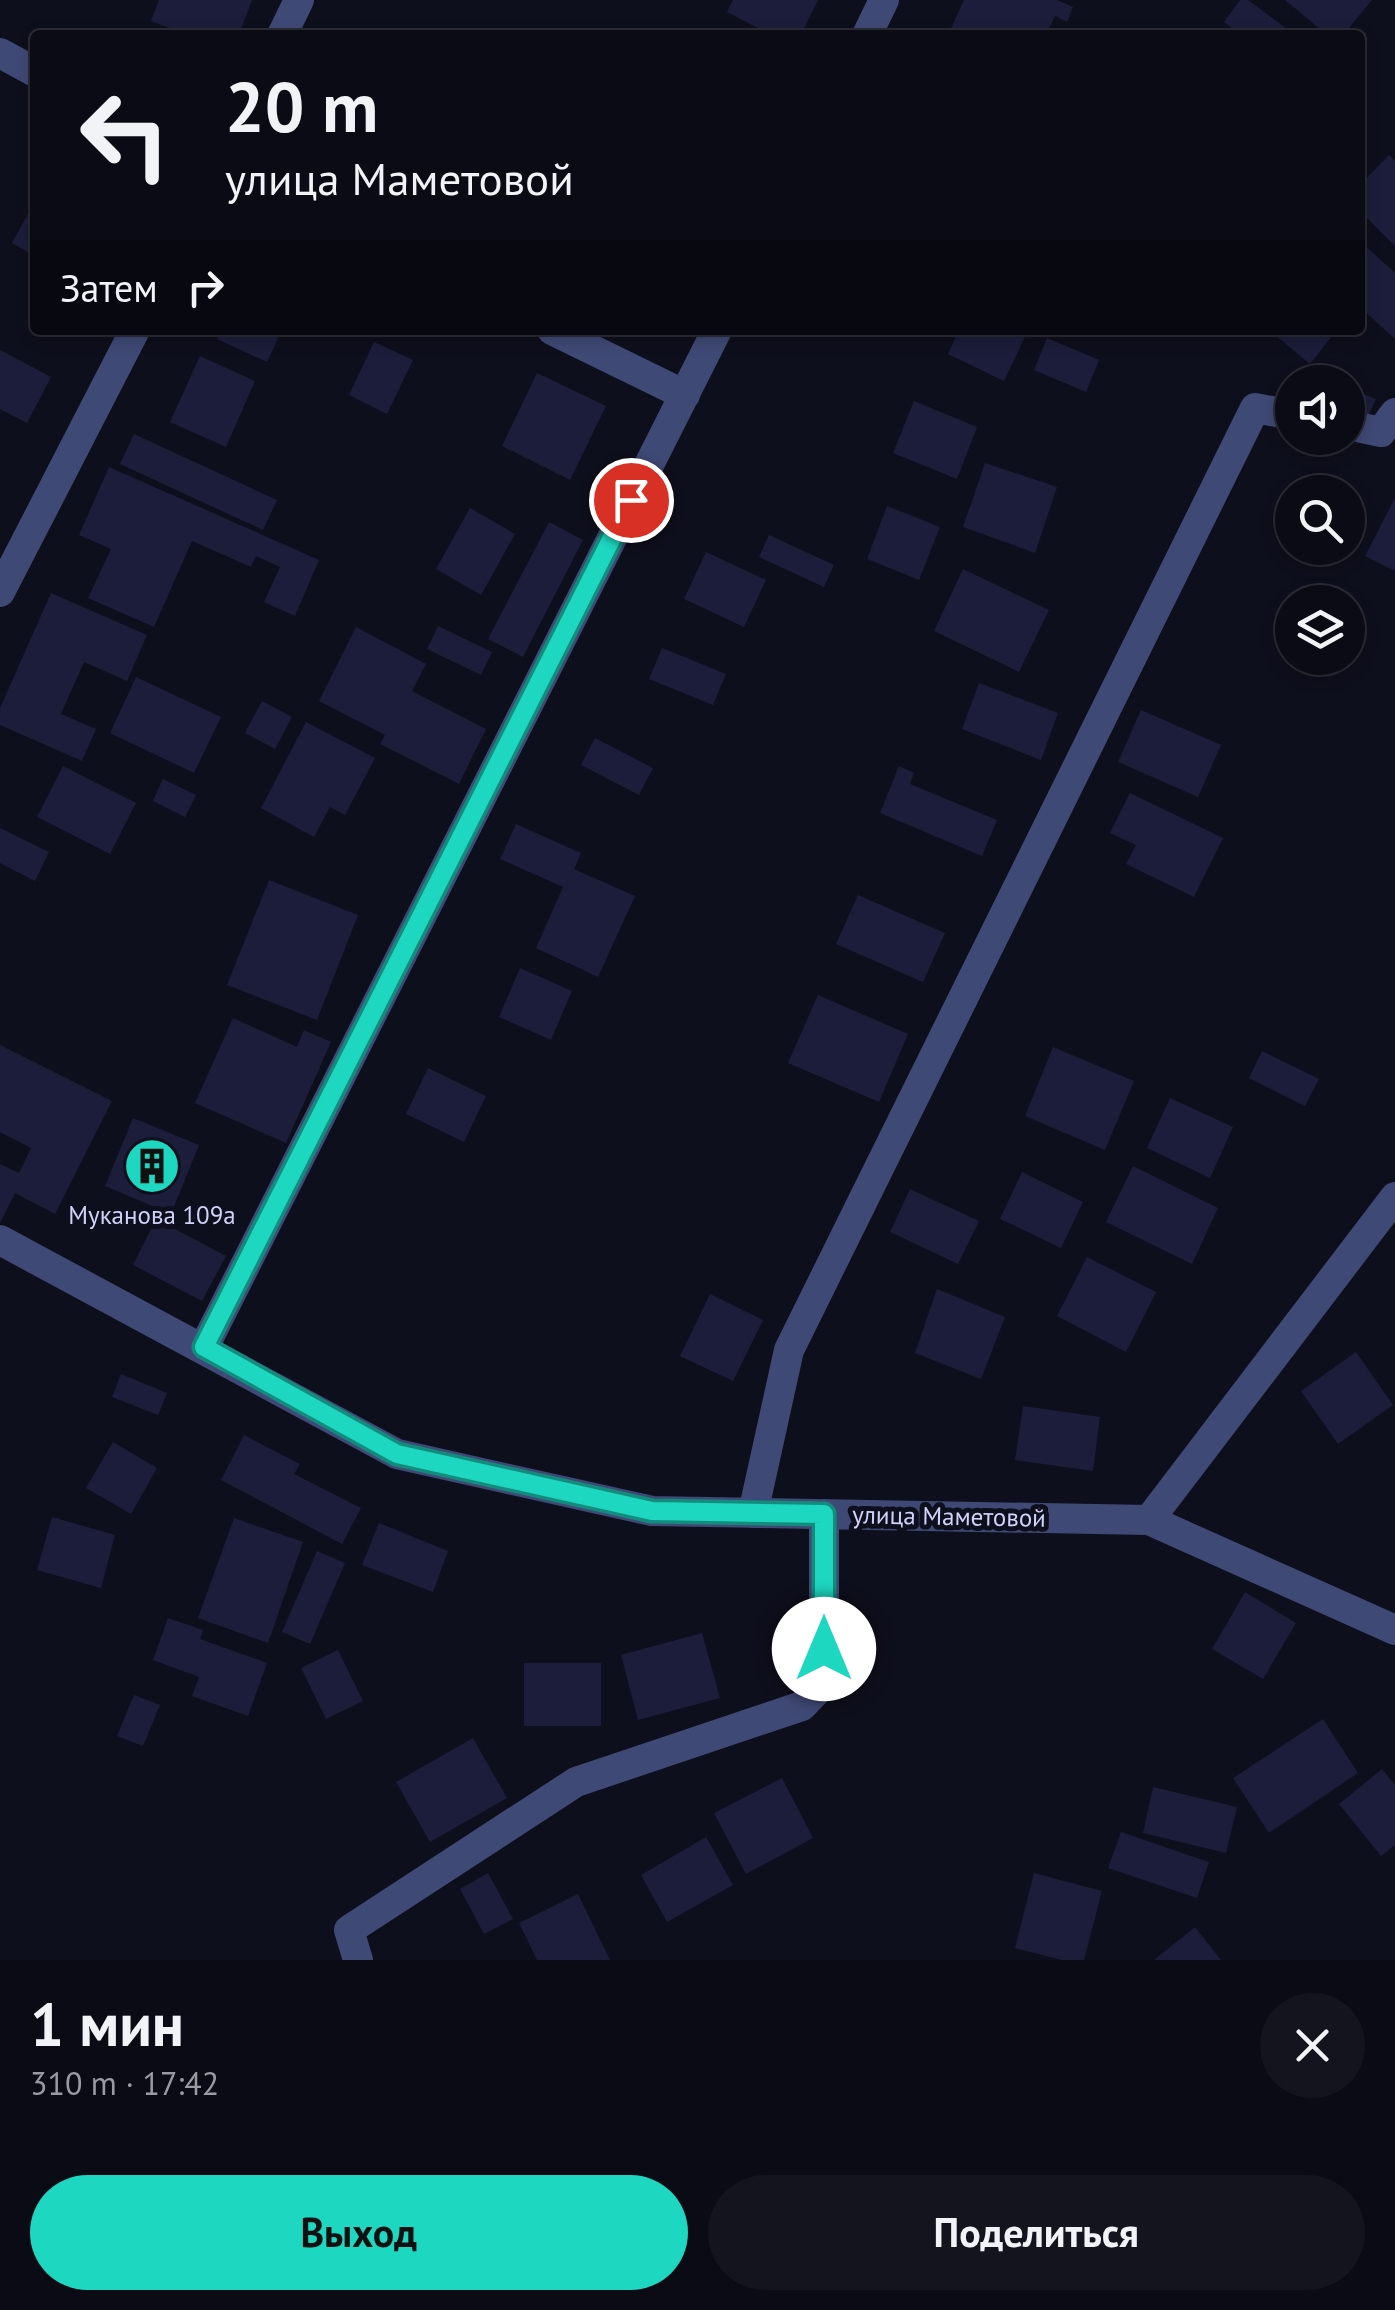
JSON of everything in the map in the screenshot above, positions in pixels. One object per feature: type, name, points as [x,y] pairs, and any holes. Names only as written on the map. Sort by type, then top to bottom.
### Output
[{"type":"street","points":[[284,30],[298,0]]},
{"type":"street","points":[[869,30],[884,0]]},
{"type":"street","points":[[0,53],[30,69]]},
{"type":"street","points":[[0,592],[132,335]]},
{"type":"street","points":[[562,335],[685,395]]},
{"type":"street","points":[[204,1347],[715,335]]},
{"type":"street","points":[[753,1513],[789,1350],[1254,408],[1275,412]]},
{"type":"street","points":[[1365,429],[1381,432],[1395,413]]},
{"type":"street","points":[[1149,1520],[1395,1197]]},
{"type":"street","name":"улица Маметовой","points":[[0,1240],[397,1454],[652,1511],[1149,1520],[1395,1630]]},
{"type":"street","points":[[358,1960],[349,1930],[576,1782],[802,1706],[824,1683],[824,1514]]},
{"type":"building","points":[[159,0],[252,0],[241,30],[175,30],[151,21]]},
{"type":"building","points":[[733,0],[818,0],[803,30],[761,30],[727,12]]},
{"type":"building","points":[[964,0],[1057,0],[1073,7],[1067,22],[1055,16],[1048,30],[950,30]]},
{"type":"building","points":[[1240,0],[1248,0],[1288,30],[1234,30],[1224,22]]},
{"type":"building","points":[[1285,0],[1372,0],[1347,30],[1321,30]]},
{"type":"building","points":[[1389,155],[1395,161],[1395,246],[1365,216],[1365,180]]},
{"type":"building","points":[[30,210],[30,253],[12,243]]},
{"type":"building","points":[[1365,246],[1395,273],[1395,339],[1365,312]]},
{"type":"building","points":[[219,335],[280,335],[267,362],[217,339]]},
{"type":"building","points":[[957,335],[1026,335],[1004,381],[948,354]]},
{"type":"building","points":[[1275,335],[1333,335],[1310,364]]},
{"type":"building","points":[[1047,338],[1099,360],[1086,392],[1034,370]]},
{"type":"building","points":[[374,342],[413,360],[387,414],[349,395]]},
{"type":"building","points":[[0,350],[51,377],[27,423],[0,409]]},
{"type":"building","points":[[200,356],[255,381],[226,447],[170,422]]},
{"type":"building","points":[[537,373],[606,406],[570,480],[502,446]]},
{"type":"building","points":[[1365,395],[1376,399],[1365,424]]},
{"type":"building","points":[[914,401],[977,427],[957,479],[893,453]]},
{"type":"building","points":[[134,434],[277,500],[263,530],[120,464]]},
{"type":"building","points":[[985,463],[1057,487],[1035,553],[963,527]]},
{"type":"building","points":[[109,467],[319,560],[295,616],[264,602],[280,567],[256,556],[251,567],[192,541],[154,627],[88,598],[111,549],[79,535]]},
{"type":"building","points":[[1395,498],[1395,571],[1365,556]]},
{"type":"building","points":[[887,506],[940,527],[919,580],[867,559]]},
{"type":"building","points":[[470,508],[515,534],[481,595],[436,569]]},
{"type":"building","points":[[549,522],[583,540],[523,657],[488,639]]},
{"type":"building","points":[[769,535],[834,565],[824,587],[759,557]]},
{"type":"building","points":[[706,552],[766,580],[744,627],[684,599]]},
{"type":"building","points":[[963,569],[1049,610],[1019,672],[934,631]]},
{"type":"building","points":[[51,593],[147,635],[127,681],[84,662],[61,714],[96,729],[82,761],[0,725],[0,708]]},
{"type":"building","points":[[438,626],[492,652],[481,675],[427,649]]},
{"type":"building","points":[[356,627],[426,664],[412,691],[486,729],[459,784],[380,744],[385,735],[319,701]]},
{"type":"building","points":[[662,648],[726,674],[713,705],[649,679]]},
{"type":"building","points":[[136,677],[221,717],[194,773],[110,733]]},
{"type":"building","points":[[979,683],[1058,713],[1041,760],[962,729]]},
{"type":"building","points":[[262,701],[292,717],[275,749],[245,733]]},
{"type":"building","points":[[1141,710],[1221,745],[1198,797],[1118,762]]},
{"type":"building","points":[[306,722],[375,758],[345,815],[330,807],[314,837],[261,808]]},
{"type":"building","points":[[595,738],[653,768],[639,795],[581,765]]},
{"type":"building","points":[[63,766],[136,803],[110,854],[37,817]]},
{"type":"building","points":[[899,766],[914,773],[910,784],[997,820],[982,856],[880,813]]},
{"type":"building","points":[[163,779],[196,795],[185,817],[153,801]]},
{"type":"building","points":[[1130,793],[1223,838],[1194,897],[1126,864],[1136,845],[1110,833]]},
{"type":"building","points":[[516,824],[581,853],[574,869],[635,896],[598,977],[536,948],[563,887],[500,859]]},
{"type":"building","points":[[0,828],[49,852],[35,881],[0,863]]},
{"type":"building","points":[[269,880],[358,915],[317,1020],[227,985]]},
{"type":"building","points":[[858,895],[945,933],[923,982],[836,944]]},
{"type":"building","points":[[520,968],[572,991],[551,1040],[499,1017]]},
{"type":"building","points":[[818,995],[908,1034],[879,1102],[788,1063]]},
{"type":"building","points":[[233,1018],[297,1047],[304,1030],[331,1042],[286,1143],[195,1103]]},
{"type":"building","points":[[0,1045],[112,1101],[55,1214],[15,1193],[0,1223],[0,1164],[19,1173],[31,1148],[0,1132]]},
{"type":"building","points":[[1053,1047],[1134,1081],[1105,1150],[1025,1116]]},
{"type":"building","points":[[1262,1051],[1319,1079],[1305,1106],[1249,1078]]},
{"type":"building","points":[[428,1068],[486,1096],[464,1142],[406,1114]]},
{"type":"building","points":[[1170,1098],[1233,1127],[1210,1178],[1147,1148]]},
{"type":"building","name":"Муканова 109а","points":[[133,1118],[199,1145],[171,1214],[105,1186]]},
{"type":"building","points":[[1133,1166],[1218,1208],[1192,1264],[1106,1222]]},
{"type":"building","points":[[1022,1172],[1083,1202],[1061,1248],[1000,1219]]},
{"type":"building","points":[[910,1189],[979,1221],[958,1264],[890,1232]]},
{"type":"building","points":[[156,1219],[226,1256],[202,1301],[133,1265]]},
{"type":"building","points":[[1087,1257],[1156,1292],[1126,1352],[1057,1316]]},
{"type":"building","points":[[937,1289],[1005,1317],[981,1379],[915,1353]]},
{"type":"building","points":[[710,1294],[763,1320],[733,1381],[680,1356]]},
{"type":"building","points":[[1356,1352],[1393,1405],[1338,1444],[1301,1391]]},
{"type":"building","points":[[121,1374],[167,1393],[158,1415],[112,1397]]},
{"type":"building","points":[[1023,1406],[1100,1417],[1093,1471],[1015,1460]]},
{"type":"building","points":[[244,1435],[300,1464],[294,1474],[361,1508],[342,1544],[221,1480]]},
{"type":"building","points":[[113,1442],[157,1468],[131,1514],[86,1488]]},
{"type":"building","points":[[52,1517],[115,1535],[101,1588],[37,1570]]},
{"type":"building","points":[[234,1518],[303,1542],[268,1643],[198,1618]]},
{"type":"building","points":[[379,1523],[448,1551],[433,1592],[362,1565]]},
{"type":"building","points":[[317,1551],[345,1563],[310,1644],[282,1632]]},
{"type":"building","points":[[1245,1592],[1296,1623],[1263,1679],[1212,1649]]},
{"type":"building","points":[[168,1618],[203,1630],[200,1639],[267,1663],[248,1716],[192,1696],[199,1677],[153,1660]]},
{"type":"building","points":[[702,1633],[720,1698],[638,1720],[621,1655]]},
{"type":"building","points":[[338,1650],[363,1701],[326,1719],[301,1668]]},
{"type":"building","points":[[524,1663],[601,1663],[601,1726],[524,1726]]},
{"type":"building","points":[[134,1695],[160,1705],[143,1746],[117,1736]]},
{"type":"building","points":[[1323,1719],[1358,1773],[1269,1833],[1233,1778]]},
{"type":"building","points":[[473,1738],[507,1798],[430,1842],[396,1782]]},
{"type":"building","points":[[1382,1769],[1395,1785],[1395,1845],[1381,1856],[1339,1804]]},
{"type":"building","points":[[782,1778],[813,1838],[746,1874],[714,1813]]},
{"type":"building","points":[[1153,1787],[1237,1807],[1226,1853],[1143,1833]]},
{"type":"building","points":[[1121,1832],[1209,1862],[1197,1898],[1108,1868]]},
{"type":"building","points":[[706,1837],[733,1885],[667,1922],[641,1875]]},
{"type":"building","points":[[488,1873],[513,1919],[484,1934],[460,1889]]},
{"type":"building","points":[[1034,1873],[1102,1891],[1084,1960],[1062,1960],[1015,1948]]},
{"type":"building","points":[[578,1894],[610,1960],[537,1960],[519,1923]]},
{"type":"building","points":[[1195,1927],[1221,1960],[1154,1960]]},
{"type":"place","name":"Муканова 109а","points":[[152,1166]]},
{"type":"route","points":[[631,500],[204,1347],[397,1454],[652,1511],[824,1514],[824,1649]]}]
